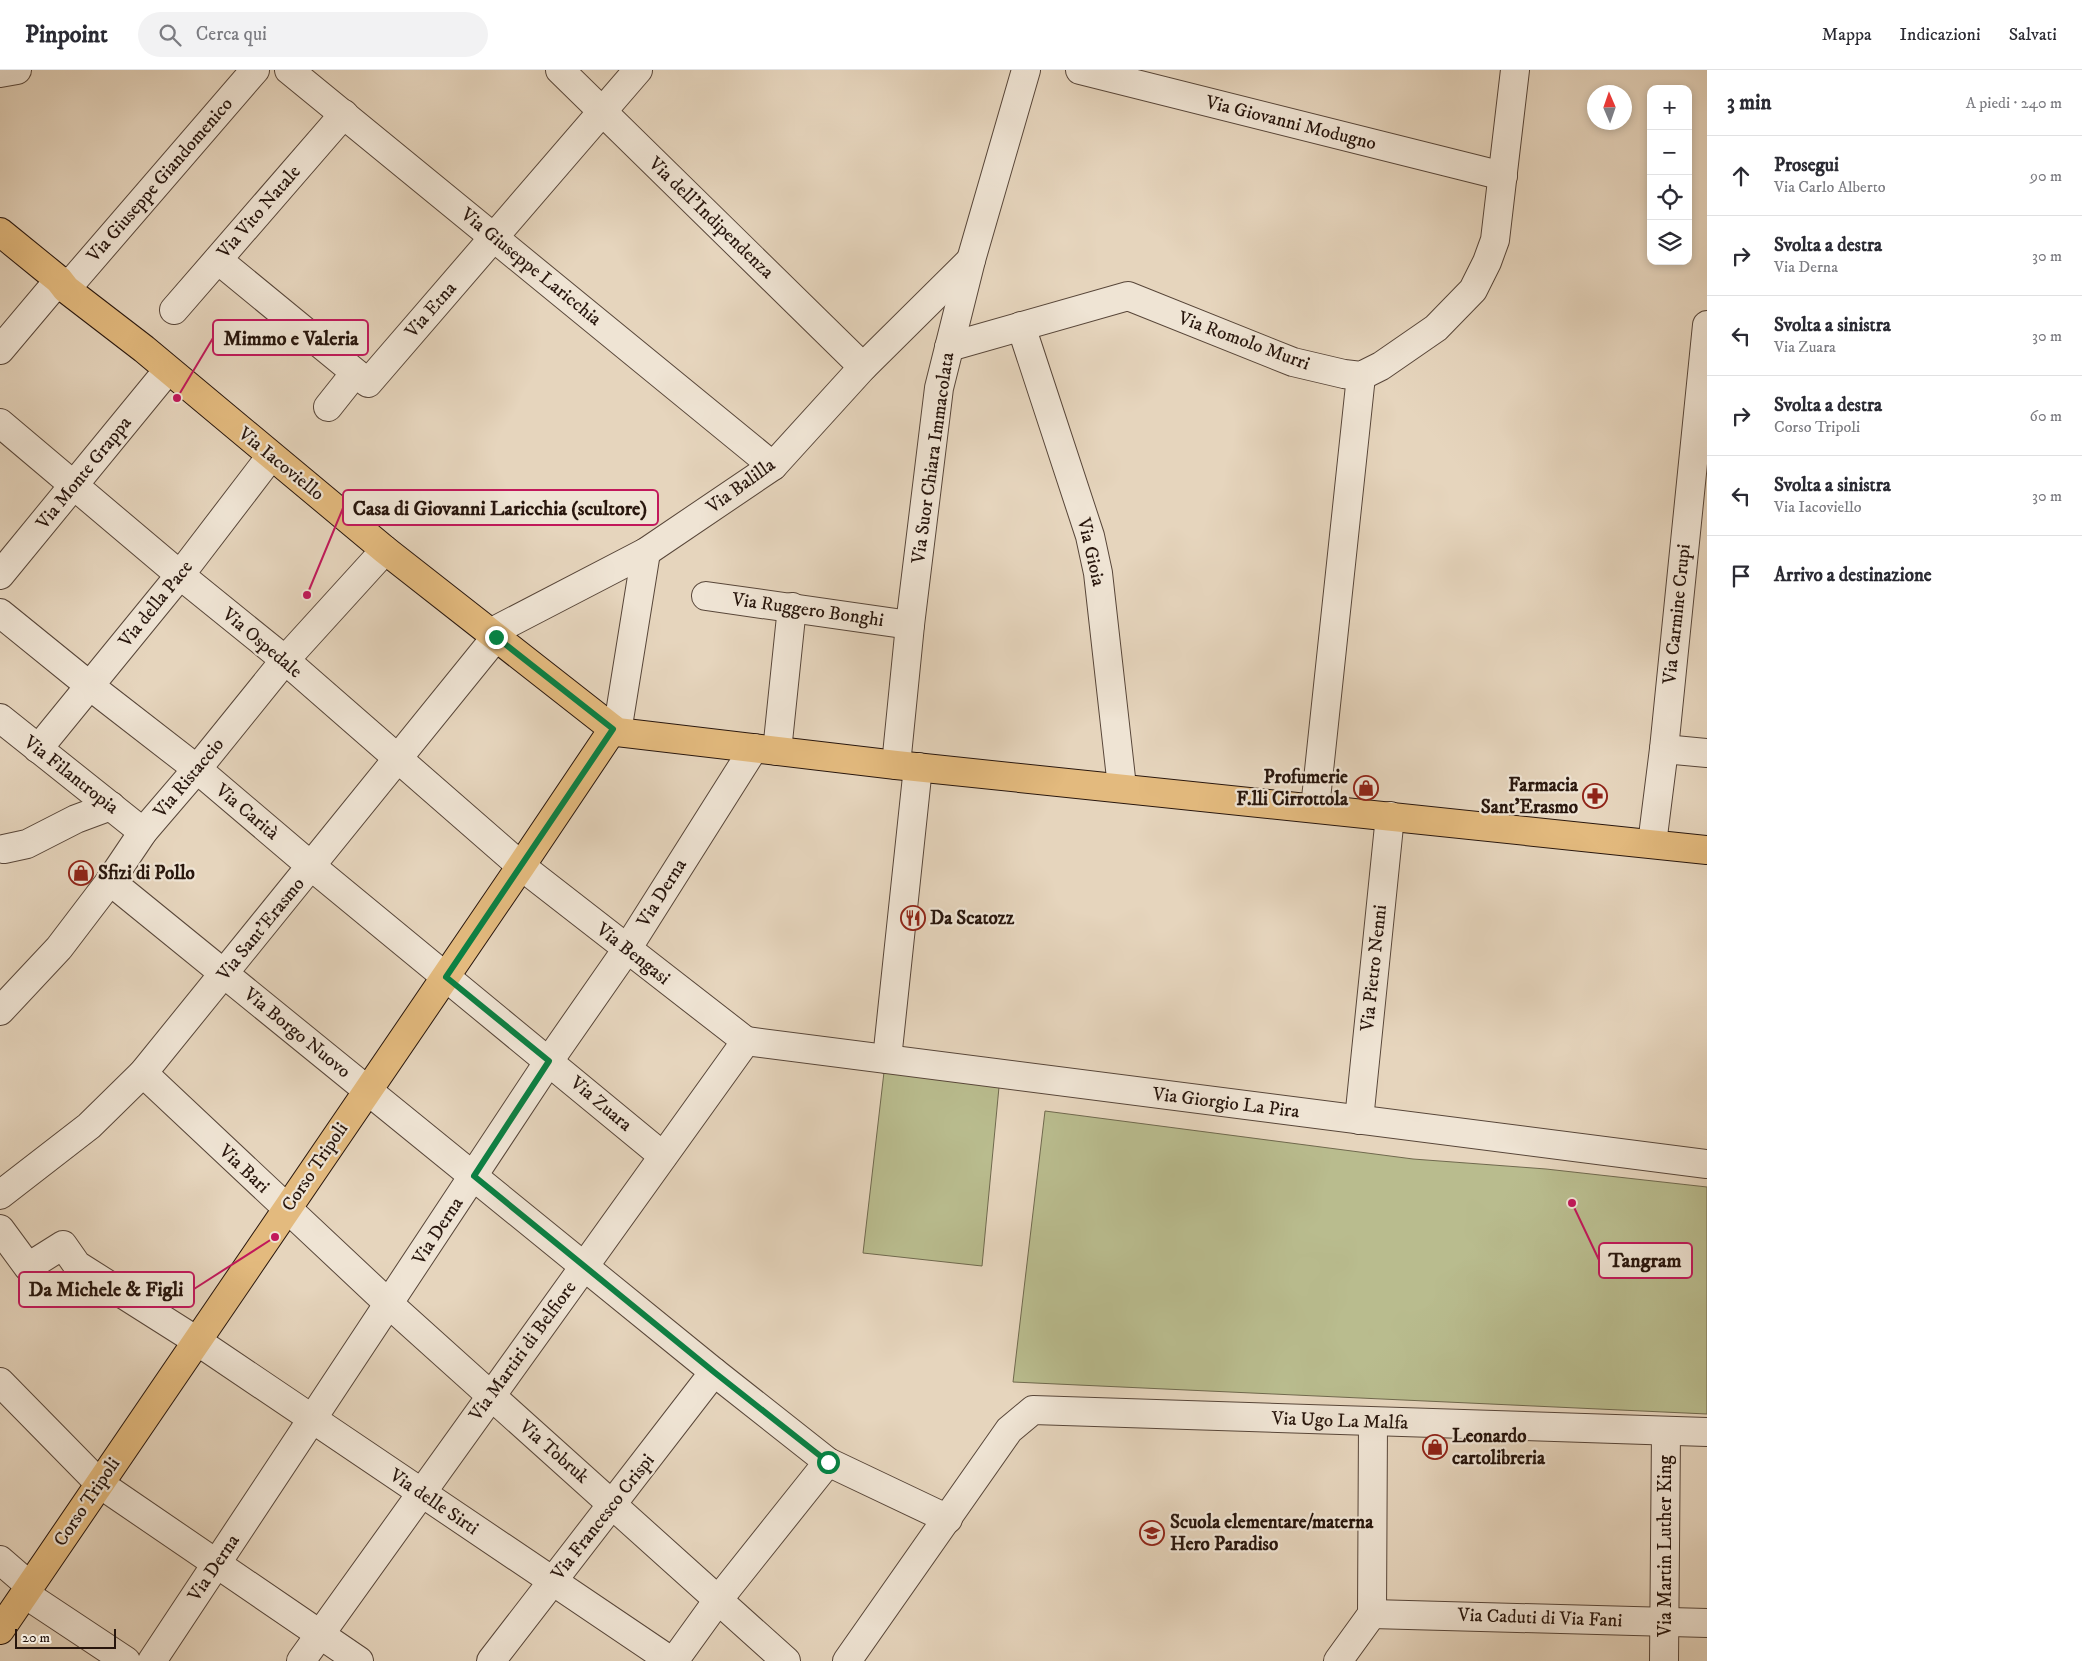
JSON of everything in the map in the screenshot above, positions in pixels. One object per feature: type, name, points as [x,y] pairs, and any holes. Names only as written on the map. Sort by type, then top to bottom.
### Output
[{"type":"main road","name":"Via Iacoviello","points":[[0,232],[385,550],[615,731]]},
{"type":"main road","points":[[615,731],[907,766],[1122,787],[1707,850]]},
{"type":"main road","name":"Corso Tripoli","points":[[0,1630],[615,731]]},
{"type":"street","points":[[0,73],[17,70]]},
{"type":"street","name":"Via Giuseppe Giandomenico","points":[[0,350],[63,285],[255,70]]},
{"type":"street","name":"Via Giuseppe Laricchia","points":[[289,70],[773,466]]},
{"type":"street","name":"Via dell'Indipendenza","points":[[560,70],[863,367]]},
{"type":"street","name":"Via Etna","points":[[328,407],[362,378],[494,236],[638,70]]},
{"type":"street","name":"Via Suor Chiara Immacolata","points":[[887,1059],[907,766],[910,625],[940,388],[971,260],[1026,70]]},
{"type":"street","name":"Via Giovanni Modugno","points":[[1080,70],[1503,176]]},
{"type":"street","points":[[1315,808],[1361,376],[1381,366],[1436,328],[1473,290],[1487,262],[1495,240],[1515,70]]},
{"type":"street","name":"Via Vito Natale","points":[[174,310],[344,114]]},
{"type":"street","points":[[218,260],[362,378]]},
{"type":"street","name":"Via Balilla","points":[[493,635],[646,552],[773,466],[863,367],[971,260]]},
{"type":"street","name":"Via Romolo Murri","points":[[949,347],[1128,296],[1293,362],[1361,376]]},
{"type":"street","name":"Via Carmine Crupi","points":[[1652,844],[1664,749],[1707,325]]},
{"type":"street","name":"Via Gioia","points":[[1021,326],[1090,536],[1098,573],[1122,787]]},
{"type":"street","name":"Via Monte Grappa","points":[[0,575],[168,370]]},
{"type":"street","name":"Via Ospedale","points":[[0,423],[180,576],[285,660],[521,866]]},
{"type":"street","name":"Via della Pace","points":[[38,749],[180,576],[271,456]]},
{"type":"street","name":"Via Ristaccio","points":[[0,1011],[59,948],[110,881],[143,832],[197,770],[285,660],[385,550]]},
{"type":"street","points":[[615,731],[646,552]]},
{"type":"street","name":"Via Ruggero Bonghi","points":[[706,596],[910,625]]},
{"type":"street","points":[[765,750],[792,607]]},
{"type":"street","name":"Via Carità","points":[[0,612],[197,770],[446,977]]},
{"type":"street","name":"Via Sant'Erasmo","points":[[0,1195],[89,1126],[143,1073],[398,760],[493,635]]},
{"type":"street","name":"Via Filantropia","points":[[0,718],[143,832]]},
{"type":"street","points":[[1664,749],[1707,753]]},
{"type":"street","name":"Via Derna","points":[[152,1661],[549,1061],[765,750]]},
{"type":"street","points":[[2,848],[27,844],[76,819],[111,806]]},
{"type":"street","name":"Via Pietro Nenni","points":[[1359,1120],[1390,816]]},
{"type":"street","name":"Via Bengasi","points":[[521,866],[746,1041]]},
{"type":"street","name":"Via Borgo Nuovo","points":[[110,881],[714,1372],[828,1462],[948,1519]]},
{"type":"street","name":"Via Zuara","points":[[446,977],[663,1156]]},
{"type":"street","name":"Via Giorgio La Pira","points":[[746,1041],[1707,1164]]},
{"type":"street","name":"Via Martiri di Belfiore","points":[[301,1661],[746,1041]]},
{"type":"street","name":"Via Bari","points":[[143,1073],[389,1304]]},
{"type":"street","name":"Via delle Sirti","points":[[0,1229],[28,1266],[64,1244],[77,1265],[197,1341],[552,1582],[672,1661]]},
{"type":"street","name":"Via Tobruk","points":[[389,1304],[786,1661]]},
{"type":"street","name":"Via Francesco Crispi","points":[[491,1661],[714,1372]]},
{"type":"street","points":[[0,1383],[100,1484],[359,1661]]},
{"type":"street","name":"Via Ugo La Malfa","points":[[948,1519],[1009,1430],[1033,1410],[1707,1432]]},
{"type":"street","points":[[1338,1661],[1372,1614],[1373,1422]]},
{"type":"street","name":"Via Martin Luther King","points":[[1664,1661],[1666,1431]]},
{"type":"street","points":[[672,1661],[828,1462]]},
{"type":"street","points":[[847,1661],[948,1519]]},
{"type":"street","points":[[0,1560],[27,1590],[126,1661]]},
{"type":"street","name":"Via Caduti di Via Fani","points":[[1372,1614],[1707,1623]]},
{"type":"green space","points":[[884,1072],[999,1087],[982,1266],[863,1253]]},
{"type":"green space","points":[[1045,1111],[1413,1159],[1546,1169],[1707,1187],[1707,1414],[1013,1382]]},
{"type":"place","name":"Mimmo e Valeria","points":[[177,398]]},
{"type":"place","name":"Casa di Giovanni Laricchia (scultore)","points":[[307,595]]},
{"type":"place","name":"Profumerie F.lli Cirrottola","points":[[1366,788]]},
{"type":"place","name":"Farmacia Sant'Erasmo","points":[[1595,796]]},
{"type":"place","name":"Sfizi di Pollo","points":[[81,873]]},
{"type":"place","name":"Da Scatozz","points":[[913,918]]},
{"type":"place","name":"Tangram","points":[[1572,1203]]},
{"type":"place","name":"Da Michele & Figli","points":[[275,1237]]},
{"type":"place","name":"Leonardo cartolibreria","points":[[1435,1447]]},
{"type":"place","name":"Scuola elementare/materna Hero Paradiso","points":[[1152,1533]]},
{"type":"route","points":[[496,637],[613,729],[446,977],[549,1061],[474,1176],[714,1372],[828,1462]]}]
